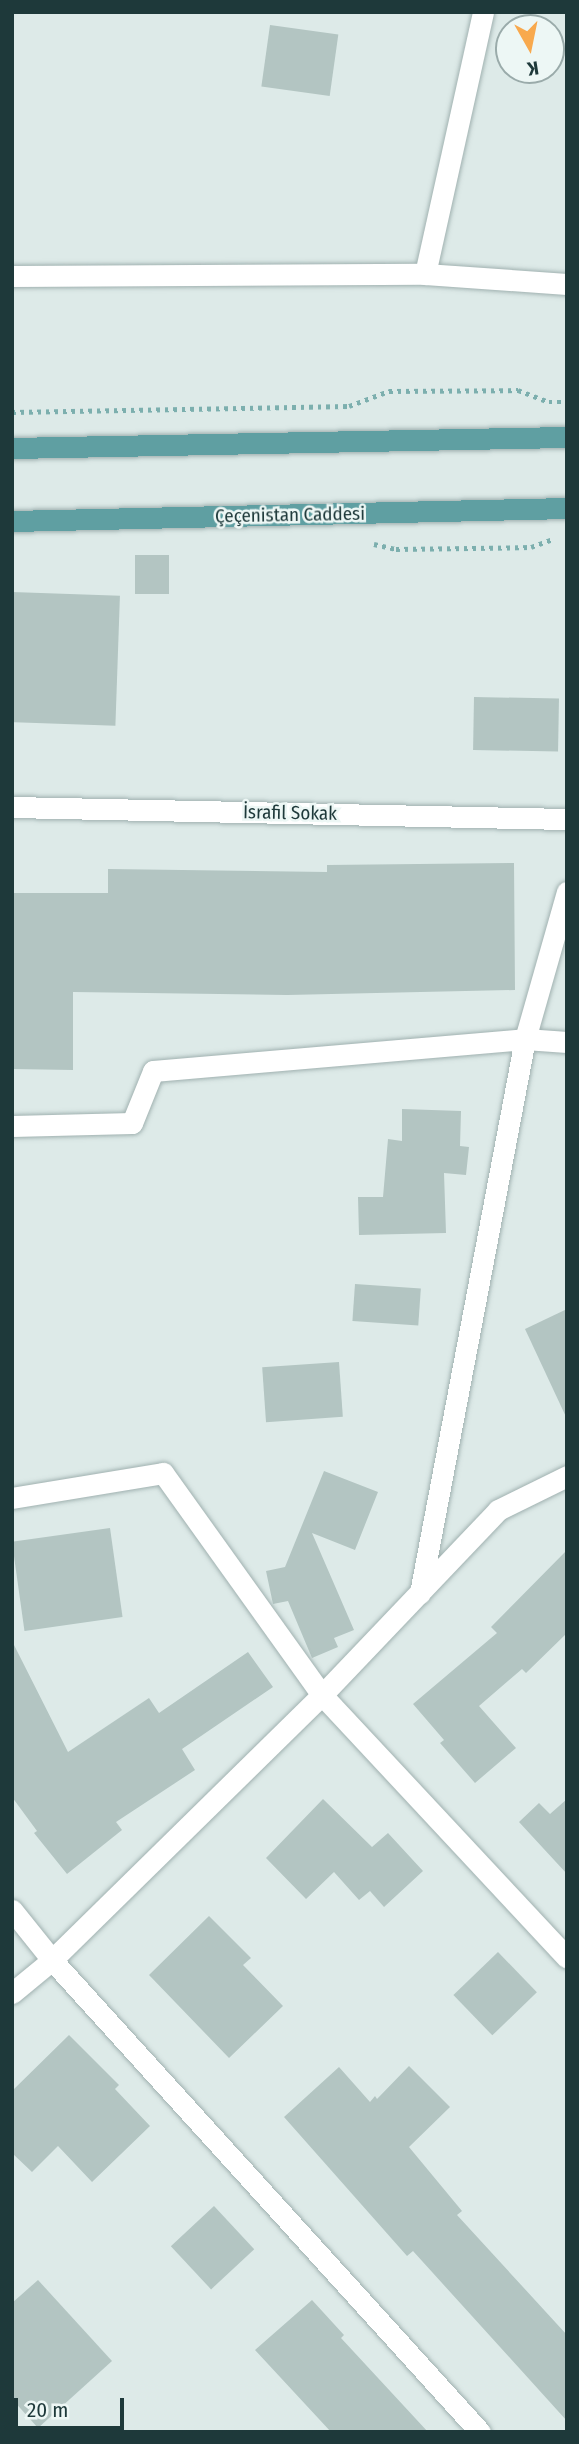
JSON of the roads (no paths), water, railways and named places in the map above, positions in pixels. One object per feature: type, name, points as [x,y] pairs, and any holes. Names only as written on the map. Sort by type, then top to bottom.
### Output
[{"type":"main road","points":[[12,448],[567,437]]},
{"type":"main road","name":"Çeçenistan Caddesi","points":[[12,521],[567,508]]},
{"type":"street","points":[[425,274],[483,12]]},
{"type":"street","points":[[12,276],[425,274],[567,284]]},
{"type":"street","name":"İsrafil Sokak","points":[[12,807],[567,819]]},
{"type":"street","points":[[420,1593],[525,1039],[567,892]]},
{"type":"street","points":[[12,1126],[132,1123],[153,1071],[525,1039],[567,1042]]},
{"type":"street","points":[[12,1498],[163,1473],[322,1695],[567,1958]]},
{"type":"street","points":[[12,1993],[52,1960],[322,1695],[498,1510],[567,1476]]},
{"type":"street","points":[[12,1910],[52,1960],[480,2432]]}]
